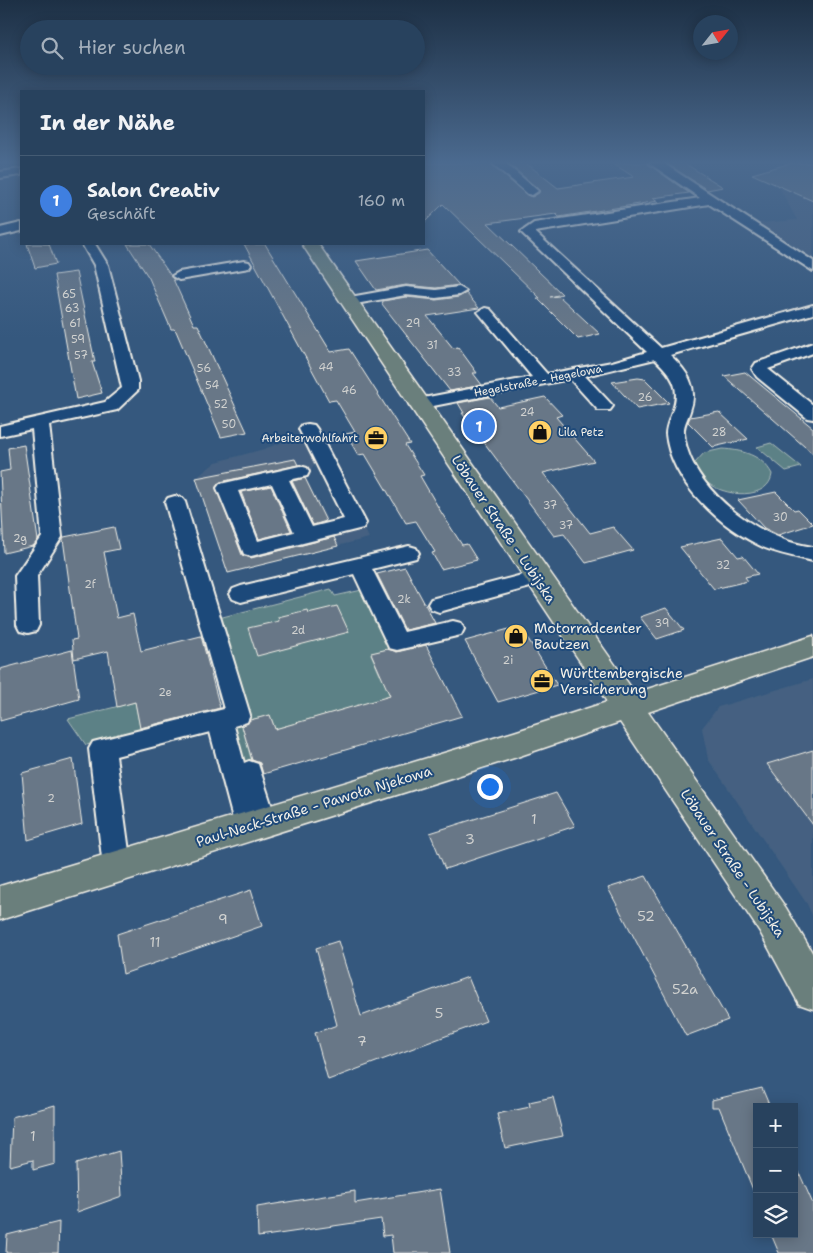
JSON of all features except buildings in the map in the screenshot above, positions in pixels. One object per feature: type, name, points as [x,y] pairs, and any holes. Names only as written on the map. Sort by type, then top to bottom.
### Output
[{"type":"main road","name":"Löbauer Straße - Lubijska","points":[[311,245],[773,920],[813,990]]},
{"type":"main road","name":"Paul-Neck-Straße - Pawoła Njekowa","points":[[0,903],[505,748],[813,646]]},
{"type":"street","points":[[570,221],[534,227],[527,232],[657,355],[672,366],[684,381],[687,398],[674,429],[676,443],[683,461],[704,493],[729,516],[772,542],[813,554]]},
{"type":"street","points":[[743,221],[813,267]]},
{"type":"street","points":[[0,232],[20,227]]},
{"type":"street","points":[[0,431],[111,406],[130,390],[130,381],[100,265],[90,245]]},
{"type":"street","points":[[179,276],[244,265]]},
{"type":"street","points":[[350,301],[406,291],[436,294],[459,291]]},
{"type":"street","name":"Hegelstraße - Hegelowa","points":[[418,404],[574,374],[657,355],[813,309]]},
{"type":"street","points":[[485,312],[543,380]]},
{"type":"street","points":[[813,348],[762,366],[760,369],[763,374],[813,414]]},
{"type":"street","points":[[574,374],[604,406]]},
{"type":"street","points":[[28,625],[26,576],[52,537],[40,422]]},
{"type":"street","points":[[300,472],[227,488],[251,549],[356,523],[308,429]]},
{"type":"street","points":[[278,477],[306,536]]},
{"type":"street","points":[[117,866],[94,747],[171,735],[238,715],[175,502]]},
{"type":"street","points":[[241,594],[409,553]]},
{"type":"street","points":[[360,565],[397,642],[452,629]]},
{"type":"street","points":[[439,604],[537,578]]},
{"type":"street","points":[[220,720],[255,824]]},
{"type":"street","points":[[241,745],[255,824]]},
{"type":"shaded area","points":[[813,221],[813,258],[758,223]]},
{"type":"shaded area","points":[[306,434],[317,461],[306,478],[330,525],[360,519],[369,538],[228,573],[196,478],[216,462],[264,449]]},
{"type":"shaded area","points":[[813,679],[813,917],[807,904],[708,759],[702,728],[718,707]]},
{"type":"green space","points":[[771,443],[801,467],[786,471],[757,447]]},
{"type":"green space","points":[[722,449],[744,452],[763,462],[772,474],[768,485],[758,491],[746,494],[732,493],[707,483],[698,474],[695,463],[704,453]]},
{"type":"green space","points":[[331,589],[335,596],[362,590],[391,648],[371,654],[380,675],[386,674],[396,695],[275,729],[270,715],[241,723],[256,776],[236,782],[211,728],[237,715],[211,620]]},
{"type":"green space","points":[[135,702],[141,733],[86,745],[68,719]]},
{"type":"place","name":"Salon Creativ","points":[[479,426]]},
{"type":"place","name":"Lila Petz","points":[[540,432]]},
{"type":"place","name":"Arbeiterwohlfahrt","points":[[376,438]]},
{"type":"place","name":"Motorradcenter Bautzen","points":[[516,636]]},
{"type":"place","name":"Württembergische Versicherung","points":[[542,681]]}]
